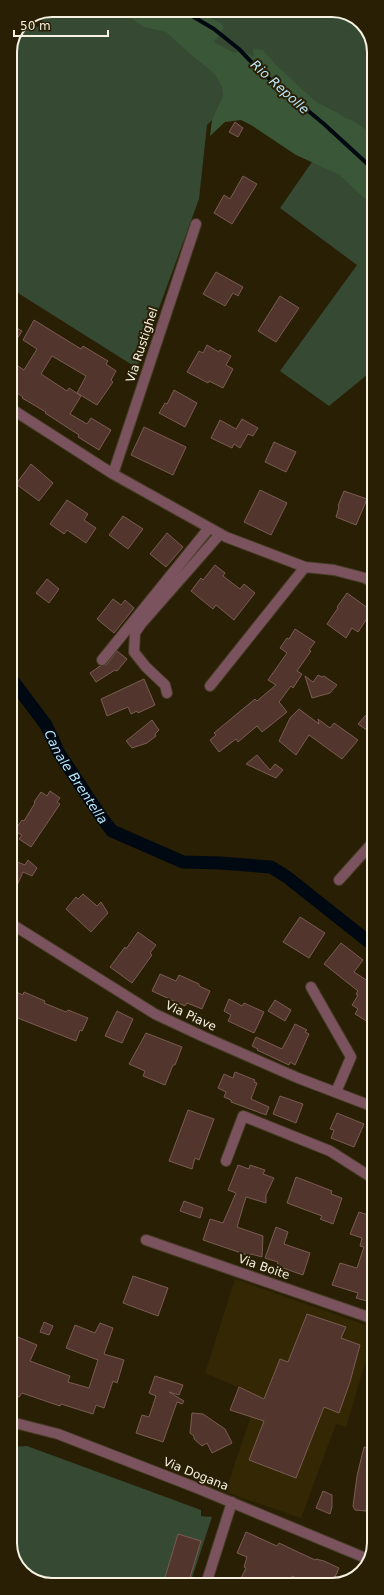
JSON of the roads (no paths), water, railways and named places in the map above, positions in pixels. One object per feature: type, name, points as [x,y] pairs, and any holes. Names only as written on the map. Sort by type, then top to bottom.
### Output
[{"type":"street","name":"Via Rustighel","points":[[113,474],[196,224]]},
{"type":"street","points":[[17,412],[113,474],[220,534],[305,567],[334,570],[367,579]]},
{"type":"street","points":[[102,660],[210,528]]},
{"type":"street","points":[[167,693],[165,685],[146,667],[134,652],[135,633],[141,624],[220,534]]},
{"type":"street","points":[[210,686],[305,567]]},
{"type":"street","points":[[339,880],[367,849]]},
{"type":"street","name":"Via Piave","points":[[17,927],[155,1014],[298,1078],[367,1104]]},
{"type":"street","points":[[311,987],[351,1056],[336,1092]]},
{"type":"street","points":[[226,1161],[243,1116],[330,1151],[367,1175]]},
{"type":"street","name":"Via Boite","points":[[146,1240],[367,1317]]},
{"type":"street","name":"Via Dogana","points":[[17,1424],[58,1434],[232,1502],[363,1557]]},
{"type":"street","points":[[208,1578],[232,1502]]},
{"type":"waterway","name":"Rio Repolle","points":[[194,17],[214,29],[239,49],[260,71],[324,124],[367,163]]},
{"type":"waterway","name":"Canale Brentella","points":[[17,686],[46,725],[59,753],[112,831],[183,862],[271,867],[287,877],[367,940]]}]
